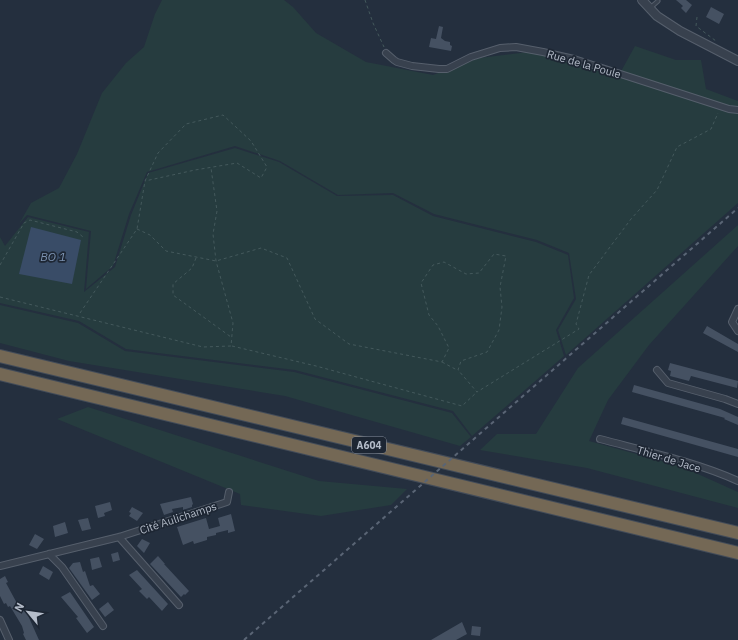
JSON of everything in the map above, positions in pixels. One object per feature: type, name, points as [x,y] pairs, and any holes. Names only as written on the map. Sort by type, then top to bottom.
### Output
[{"type":"highway","name":"A604","points":[[0,356],[738,533]]},
{"type":"highway","name":"A604","points":[[0,374],[738,553]]},
{"type":"street","points":[[642,0],[657,16],[680,31],[738,60]]},
{"type":"street","name":"Rue de la Poule","points":[[386,53],[394,60],[412,66],[447,69],[471,57],[500,48],[529,50],[574,59],[720,106],[738,110]]},
{"type":"street","points":[[738,309],[732,322],[738,331]]},
{"type":"street","points":[[657,370],[668,383],[725,398],[738,404]]},
{"type":"street","name":"Thier de Jace","points":[[600,439],[663,456],[727,476],[738,481]]},
{"type":"street","name":"Cité Aulichamps","points":[[0,566],[119,537],[227,502],[229,492]]},
{"type":"street","points":[[119,537],[179,604]]},
{"type":"street","points":[[49,554],[62,567],[103,626]]},
{"type":"street","points":[[0,620],[9,640]]},
{"type":"lane","points":[[650,8],[658,2]]},
{"type":"path","points":[[366,0],[373,23],[386,53]]},
{"type":"path","points":[[697,17],[696,26],[721,44],[721,52]]},
{"type":"path","points":[[0,297],[203,347],[231,346],[316,366],[462,406],[477,392],[579,329],[576,324],[589,275],[631,219],[657,190],[677,147],[712,129],[720,106]]},
{"type":"path","points":[[80,313],[137,229],[145,181],[158,153],[186,124],[223,115],[251,141],[267,167],[261,178],[237,164],[145,181]]},
{"type":"path","points":[[211,168],[217,211],[213,234],[216,261],[233,323],[231,346]]},
{"type":"path","points":[[0,265],[24,223],[30,220],[77,232],[83,237]]},
{"type":"path","points":[[137,229],[150,235],[166,251],[216,261],[261,248],[287,258],[315,319],[349,344],[442,362],[458,370],[477,392]]},
{"type":"path","points":[[442,362],[449,348],[438,326],[428,315],[421,283],[433,265],[444,262],[466,274],[479,273],[494,254],[506,256],[500,287],[502,307],[499,330],[487,352],[461,361],[458,370]]},
{"type":"path","points":[[196,257],[192,268],[173,284],[173,295],[232,337]]},
{"type":"green space","points":[[162,0],[284,0],[293,7],[316,33],[366,62],[433,75],[479,58],[528,52],[619,75],[635,46],[676,60],[701,60],[706,89],[738,101],[738,203],[566,355],[558,330],[576,299],[569,253],[537,240],[434,214],[393,193],[338,195],[280,161],[235,146],[147,172],[129,214],[113,266],[86,289],[91,231],[27,215],[19,224],[31,203],[59,188],[77,154],[102,93],[126,63],[144,47],[155,14]]},
{"type":"green space","points":[[235,148],[279,162],[337,196],[393,195],[433,216],[536,242],[568,255],[574,298],[556,330],[564,356],[472,436],[453,411],[295,370],[126,349],[79,321],[0,303],[0,237],[5,246],[28,217],[89,232],[84,292],[115,267],[131,215],[148,173]]},
{"type":"green space","points":[[738,225],[738,246],[649,345],[608,400],[589,441],[680,466],[738,492],[738,508],[587,468],[480,450],[497,434],[536,434],[578,368]]},
{"type":"green space","points":[[0,305],[78,323],[125,351],[294,372],[452,413],[471,437],[460,446],[285,396],[69,361],[0,343]]},
{"type":"green space","points":[[88,407],[319,481],[407,489],[391,505],[321,516],[241,505],[240,494],[57,419]]},
{"type":"water","name":"BO 1","points":[[31,227],[81,240],[72,284],[19,274]]},
{"type":"building","points":[[676,0],[686,0],[692,5],[686,13],[681,8],[683,6]]},
{"type":"building","points":[[711,7],[724,14],[719,24],[706,17]]},
{"type":"building","points":[[439,26],[443,27],[441,38],[450,42],[450,45],[452,46],[451,51],[429,47],[431,38],[436,39]]},
{"type":"building","points":[[707,326],[738,344],[738,352],[703,333]]},
{"type":"building","points":[[670,363],[738,381],[737,388],[691,376],[689,381],[670,376],[671,371],[668,370]]},
{"type":"building","points":[[634,385],[720,409],[738,417],[738,425],[724,419],[725,418],[632,392]]},
{"type":"building","points":[[623,417],[738,449],[738,457],[621,424]]},
{"type":"building","points":[[191,497],[193,504],[192,507],[183,510],[183,507],[172,509],[173,512],[164,515],[160,504]]},
{"type":"building","points":[[110,502],[112,510],[104,513],[105,516],[98,518],[95,506]]},
{"type":"building","points":[[132,507],[143,513],[137,521],[129,516],[131,513],[129,512]]},
{"type":"building","points":[[231,514],[235,531],[228,533],[228,530],[216,533],[216,535],[207,537],[207,540],[194,544],[193,541],[183,545],[177,527],[206,518],[209,529],[220,526],[218,518]]},
{"type":"building","points":[[88,518],[91,529],[82,531],[78,520]]},
{"type":"building","points":[[65,522],[68,533],[55,537],[53,526]]},
{"type":"building","points":[[35,534],[44,539],[37,549],[29,545]]},
{"type":"building","points":[[142,539],[150,543],[144,553],[137,546]]},
{"type":"building","points":[[118,552],[120,560],[113,562],[111,554]]},
{"type":"building","points":[[158,556],[189,591],[185,595],[184,594],[181,597],[150,564]]},
{"type":"building","points":[[99,557],[102,567],[92,570],[90,559]]},
{"type":"building","points":[[80,562],[90,586],[93,585],[100,594],[92,600],[69,568],[73,563]]},
{"type":"building","points":[[43,566],[53,572],[49,580],[39,574]]},
{"type":"building","points":[[137,570],[168,604],[162,611],[149,597],[147,599],[139,591],[142,589],[129,575]]},
{"type":"building","points":[[5,576],[8,582],[6,583],[19,607],[22,605],[26,611],[39,640],[26,640],[23,634],[22,626],[10,606],[8,607],[6,603],[4,604],[0,596],[0,579]]},
{"type":"building","points":[[70,592],[94,627],[87,633],[76,618],[78,617],[61,597]]},
{"type":"building","points":[[108,602],[114,610],[105,617],[99,609]]},
{"type":"building","points":[[462,622],[467,634],[456,640],[431,640]]},
{"type":"building","points":[[472,626],[481,627],[480,636],[471,635]]},
{"type":"railway","points":[[244,640],[738,208]]}]
